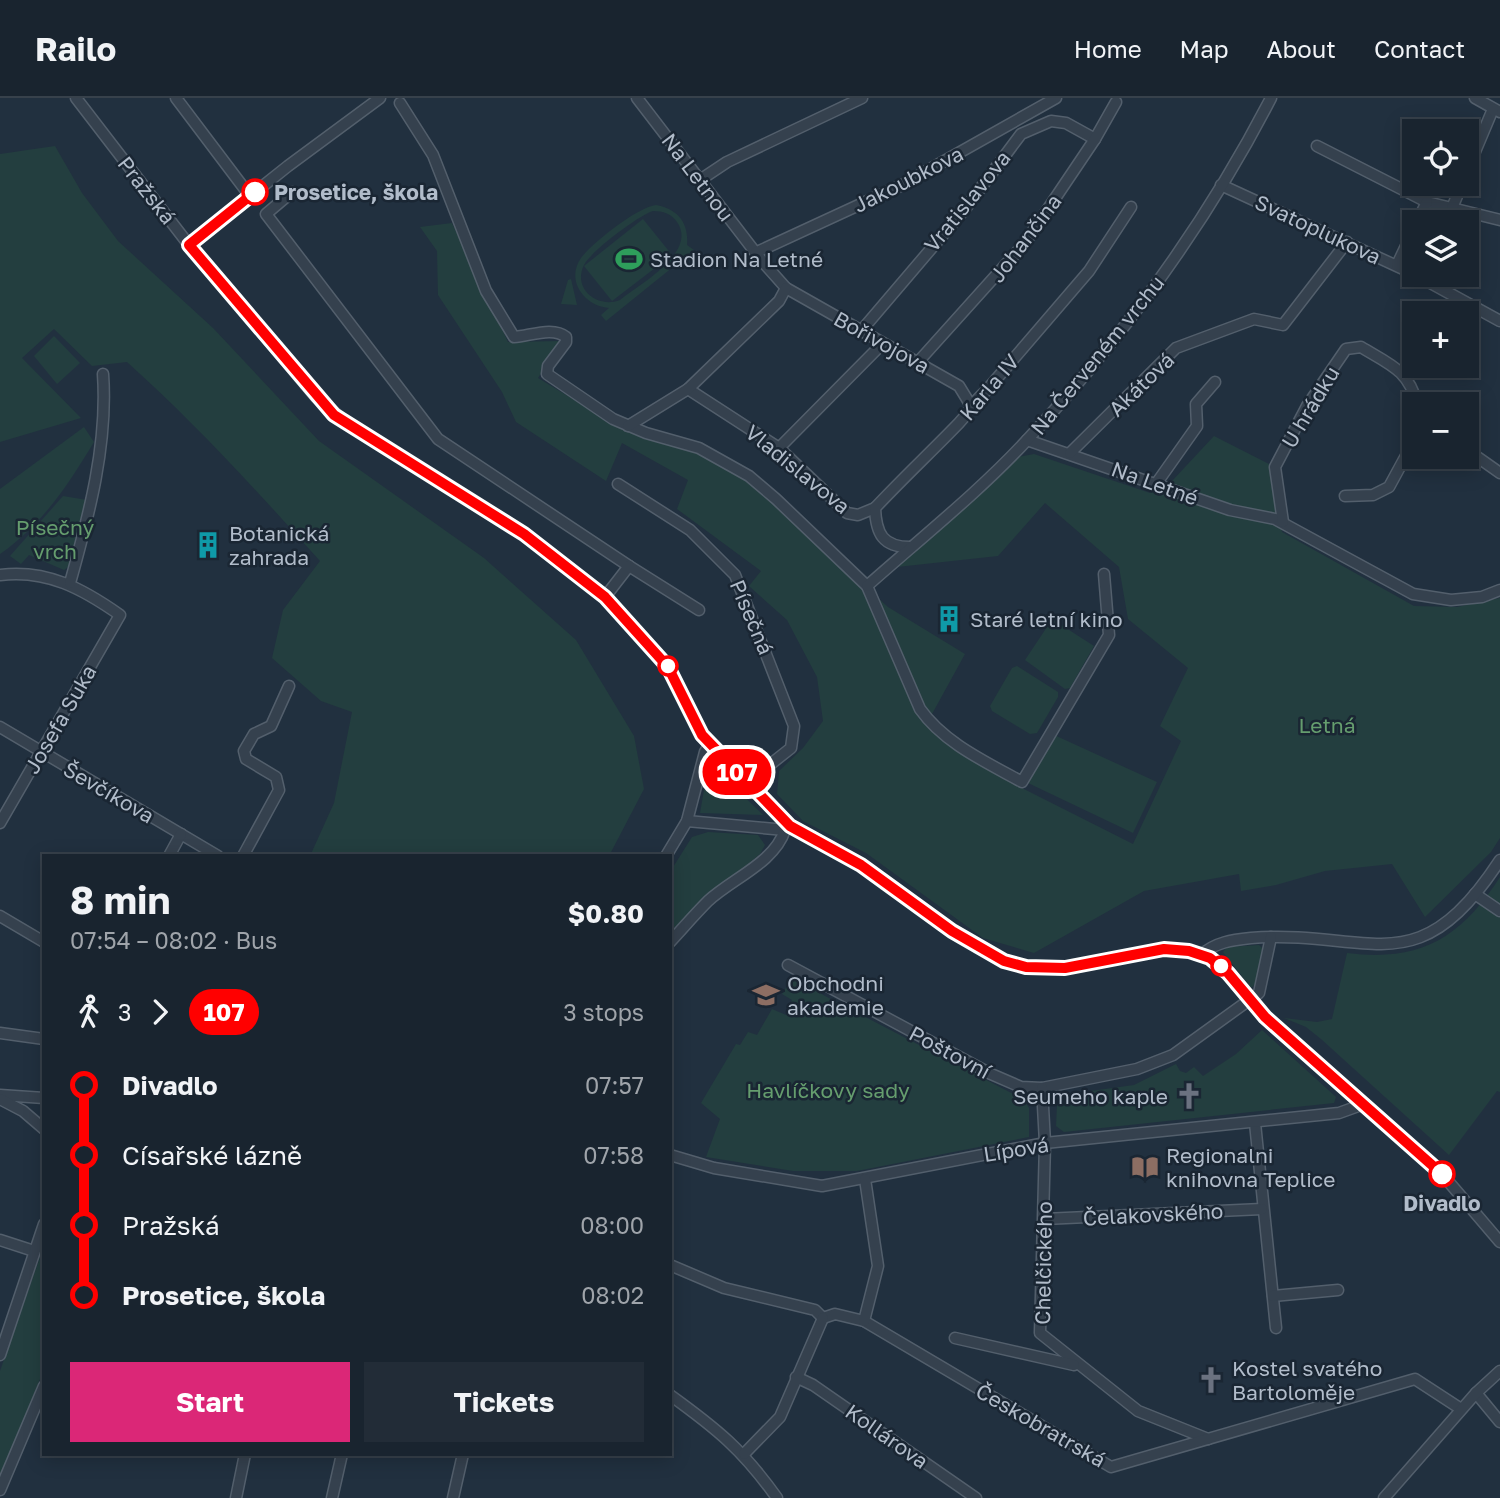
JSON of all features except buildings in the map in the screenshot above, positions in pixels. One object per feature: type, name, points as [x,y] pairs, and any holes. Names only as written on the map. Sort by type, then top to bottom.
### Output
[{"type":"street","name":"Pražská","points":[[76,98],[189,245],[334,415],[524,534],[605,597],[668,667],[702,735],[748,782],[787,828]]},
{"type":"street","points":[[176,98],[250,196]]},
{"type":"street","points":[[189,245],[380,98]]},
{"type":"street","name":"Na Letnou","points":[[637,98],[755,253],[786,288]]},
{"type":"street","points":[[700,180],[727,162],[862,98]]},
{"type":"street","name":"Jakoubkova","points":[[755,253],[911,180],[1056,98]]},
{"type":"street","name":"Na Červeném vrchu","points":[[867,586],[1027,440],[1128,323],[1161,278],[1221,185],[1271,98]]},
{"type":"street","points":[[1475,98],[1496,111],[1479,146]]},
{"type":"street","name":"Johančina","points":[[918,362],[1025,243],[1095,139],[1116,102]]},
{"type":"street","points":[[400,103],[433,155],[486,291],[514,337],[546,332],[562,334],[566,342],[548,366],[547,374],[586,403],[628,426],[699,448],[749,476],[844,561],[867,586],[920,709],[929,722],[963,749],[1022,782],[1109,635],[1104,574]]},
{"type":"street","name":"Vratislavova","points":[[861,331],[965,209],[1021,134],[1051,121],[1066,123],[1095,139]]},
{"type":"street","points":[[1317,146],[1427,202],[1500,220]]},
{"type":"street","name":"Svatoplukova","points":[[1221,185],[1402,268]]},
{"type":"street","points":[[292,192],[266,214],[438,439],[699,610]]},
{"type":"street","points":[[1452,208],[1457,196]]},
{"type":"street","points":[[1423,210],[1427,202]]},
{"type":"street","name":"Karla IV","points":[[875,508],[912,466],[965,417],[970,404],[986,391],[1089,271],[1131,206]]},
{"type":"street","name":"Akátová","points":[[1070,453],[1176,348],[1254,319],[1283,325],[1347,242]]},
{"type":"street","points":[[1397,265],[1402,254]]},
{"type":"street","name":"Svatoplukova","points":[[1440,287],[1499,318]]},
{"type":"street","points":[[628,426],[688,389],[779,301],[786,288]]},
{"type":"street","name":"Bořivojova","points":[[786,288],[959,386],[970,404]]},
{"type":"street","points":[[779,448],[883,343]]},
{"type":"street","name":"U hrádku","points":[[1283,522],[1275,467],[1307,406],[1346,349],[1361,347],[1403,373],[1414,392]]},
{"type":"street","points":[[0,575],[44,576],[70,583],[92,496],[105,402],[103,374]]},
{"type":"street","points":[[1156,484],[1197,426],[1196,404],[1215,382]]},
{"type":"street","name":"Vladislavova","points":[[688,389],[779,448],[847,513],[858,515],[875,508]]},
{"type":"street","name":"Na Letné","points":[[1027,440],[1230,510],[1283,522],[1413,594],[1451,600],[1482,597],[1500,590]]},
{"type":"street","points":[[1479,458],[1500,473]]},
{"type":"street","points":[[1345,496],[1373,495],[1389,487],[1402,463]]},
{"type":"street","name":"Písečná","points":[[618,484],[690,530],[735,575],[794,726],[790,748],[748,782]]},
{"type":"street","points":[[875,508],[878,533],[883,539],[888,544],[910,547]]},
{"type":"street","points":[[605,597],[629,566]]},
{"type":"street","name":"Josefa Suka","points":[[0,823],[120,615],[70,583]]},
{"type":"street","points":[[244,854],[279,790],[276,777],[246,759],[244,751],[254,734],[271,726],[289,686]]},
{"type":"street","name":"Ševčíkova","points":[[0,727],[215,854]]},
{"type":"street","points":[[667,854],[687,821],[705,752],[710,744]]},
{"type":"street","points":[[687,821],[787,828],[861,865],[952,931],[1004,961],[1049,969],[1077,967],[1164,949],[1201,955],[1223,968],[1249,999],[1442,1174],[1500,1242]]},
{"type":"street","points":[[672,940],[709,900],[774,849],[787,828]]},
{"type":"street","points":[[170,854],[181,834]]},
{"type":"street","points":[[1201,955],[1222,942],[1271,937],[1364,946],[1409,942],[1438,928],[1475,894],[1500,860]]},
{"type":"street","points":[[1475,894],[1500,911]]},
{"type":"street","points":[[0,916],[42,941]]},
{"type":"street","points":[[1249,999],[1259,993],[1271,937]]},
{"type":"street","name":"Poštovní","points":[[788,965],[1021,1087],[1042,1088],[1156,1063],[1207,1032],[1249,999]]},
{"type":"street","points":[[0,1032],[42,1039]]},
{"type":"street","points":[[1042,1088],[1045,1143]]},
{"type":"street","points":[[0,1097],[42,1098]]},
{"type":"street","points":[[0,1097],[42,1127]]},
{"type":"street","name":"Lípová","points":[[672,1156],[714,1168],[822,1185],[1045,1143],[1346,1113],[1364,1104]]},
{"type":"street","points":[[1255,1123],[1276,1328]]},
{"type":"street","name":"Chelčického","points":[[1045,1143],[1040,1333],[1078,1366],[1144,1415],[1208,1439]]},
{"type":"street","points":[[864,1321],[878,1266],[865,1179]]},
{"type":"street","name":"Čelakovského","points":[[1044,1219],[1262,1209]]},
{"type":"street","points":[[0,1355],[42,1229]]},
{"type":"street","points":[[0,1240],[34,1251]]},
{"type":"street","name":"Českobratrská","points":[[672,1266],[724,1288],[815,1310],[823,1318],[835,1314],[864,1321],[1111,1467],[1415,1379],[1461,1409]]},
{"type":"street","points":[[1273,1296],[1338,1290]]},
{"type":"street","points":[[744,1454],[776,1424],[823,1318]]},
{"type":"street","name":"Chelčického","points":[[955,1338],[1078,1366]]},
{"type":"street","points":[[1384,1498],[1461,1409],[1500,1371]]},
{"type":"street","name":"Kollárova","points":[[796,1377],[813,1385],[976,1498]]},
{"type":"street","points":[[0,1490],[42,1391]]},
{"type":"street","points":[[1476,1393],[1500,1422]]},
{"type":"street","points":[[672,1396],[723,1433],[744,1454],[777,1498]]},
{"type":"street","points":[[236,1498],[246,1456]]},
{"type":"street","points":[[332,1498],[342,1456]]},
{"type":"street","points":[[453,1498],[463,1456]]},
{"type":"green space","points":[[55,146],[82,193],[118,241],[213,328],[319,441],[484,558],[576,640],[634,736],[644,789],[610,854],[311,854],[334,803],[352,712],[321,701],[272,658],[283,610],[320,561],[202,434],[127,362],[92,366],[54,329],[22,358],[81,418],[0,442],[0,154]]},
{"type":"green space","points":[[648,207],[664,207],[676,214],[684,224],[687,245],[694,250],[606,321],[601,315],[609,308],[592,303],[580,291],[575,275],[577,267],[587,251],[605,235]],"holes":[[[653,211],[667,214],[677,222],[681,233],[680,245],[673,256],[620,300],[603,302],[589,295],[581,282],[581,274],[588,259],[627,226]]]},
{"type":"green space","name":"Stadion Na Letné","points":[[643,219],[672,255],[612,301],[584,266]]},
{"type":"green space","name":"Letná","points":[[452,223],[508,342],[561,341],[538,378],[621,428],[698,452],[751,483],[888,607],[965,654],[926,725],[1010,782],[1133,844],[1181,741],[1160,726],[1188,668],[1128,619],[1119,567],[1045,503],[998,556],[897,567],[1018,457],[1034,454],[1150,493],[1172,481],[1214,436],[1269,464],[1282,532],[1414,606],[1457,607],[1500,598],[1500,838],[1491,852],[1425,917],[1392,864],[1325,871],[1276,885],[1241,891],[1239,874],[1144,891],[1034,953],[983,938],[866,853],[803,821],[777,794],[779,771],[803,748],[823,721],[817,677],[787,620],[749,586],[761,571],[677,509],[688,480],[622,443],[606,481],[516,422],[502,392],[438,295],[437,251],[420,227]]},
{"type":"green space","points":[[571,279],[577,305],[561,304],[568,280]]},
{"type":"green space","points":[[54,336],[80,363],[57,384],[34,356]]},
{"type":"green space","points":[[84,427],[94,442],[74,474],[29,530],[0,554],[0,489]]},
{"type":"green space","name":"Písečný vrch","points":[[63,496],[87,500],[71,565],[64,570],[29,555],[21,564],[10,556]]},
{"type":"green space","points":[[1051,621],[1094,646],[1070,688],[1065,689],[1025,660]]},
{"type":"green space","points":[[1017,666],[1058,692],[1058,697],[1037,733],[1030,734],[992,711],[990,706],[1012,668]]},
{"type":"green space","points":[[1052,734],[1157,782],[1133,833],[1028,783]]},
{"type":"green space","points":[[727,780],[763,815],[700,813],[705,784],[716,793]]},
{"type":"green space","points":[[708,832],[758,835],[765,845],[760,854],[672,929],[672,869],[692,837]]},
{"type":"green space","points":[[1500,877],[1500,1092],[1497,1091],[1449,1155],[1321,1039],[1306,1027],[1284,1018],[1317,1022],[1332,1019],[1347,953],[1396,954],[1436,942],[1469,916]]},
{"type":"green space","points":[[1259,945],[1264,950],[1256,984],[1251,988],[1223,952],[1227,947]]},
{"type":"green space","name":"Havlíčkovy sady","points":[[793,976],[825,996],[1023,1099],[1029,1108],[1029,1137],[857,1171],[793,1171],[706,1157],[720,1119],[701,1103],[736,1044],[740,1045],[748,1032],[757,1035],[772,1009],[786,1015],[792,1000],[782,994]]},
{"type":"green space","points":[[1262,1030],[1336,1097],[1334,1103],[1064,1132],[1056,1126],[1057,1105],[1069,1094],[1134,1085],[1176,1064],[1180,1071],[1186,1073],[1194,1067],[1203,1076],[1236,1054]]},
{"type":"green space","points":[[42,1252],[42,1374],[0,1479],[0,1371]]},
{"type":"bus line","name":"107","points":[[255,192],[189,245],[316,397],[334,415],[353,428],[524,534],[605,597],[668,667],[684,693],[702,735],[790,826],[861,865],[969,943],[1004,961],[1026,967],[1065,968],[1164,949],[1189,951],[1210,958],[1228,973],[1265,1017],[1442,1174]]},
{"type":"place","name":"Prosetice, škola","points":[[255,192]]},
{"type":"place","name":"Stadion Na Letné","points":[[629,259]]},
{"type":"place","name":"Botanická zahrada","points":[[208,545]]},
{"type":"place","name":"Staré letní kino","points":[[949,619]]},
{"type":"place","name":"Obchodni akademie","points":[[766,995]]},
{"type":"place","name":"Seumeho kaple","points":[[1189,1096]]},
{"type":"place","name":"Regionalni knihovna Teplice","points":[[1145,1167]]},
{"type":"place","name":"Divadlo","points":[[1442,1174]]},
{"type":"place","name":"Kostel svatého Bartoloměje","points":[[1211,1380]]}]
